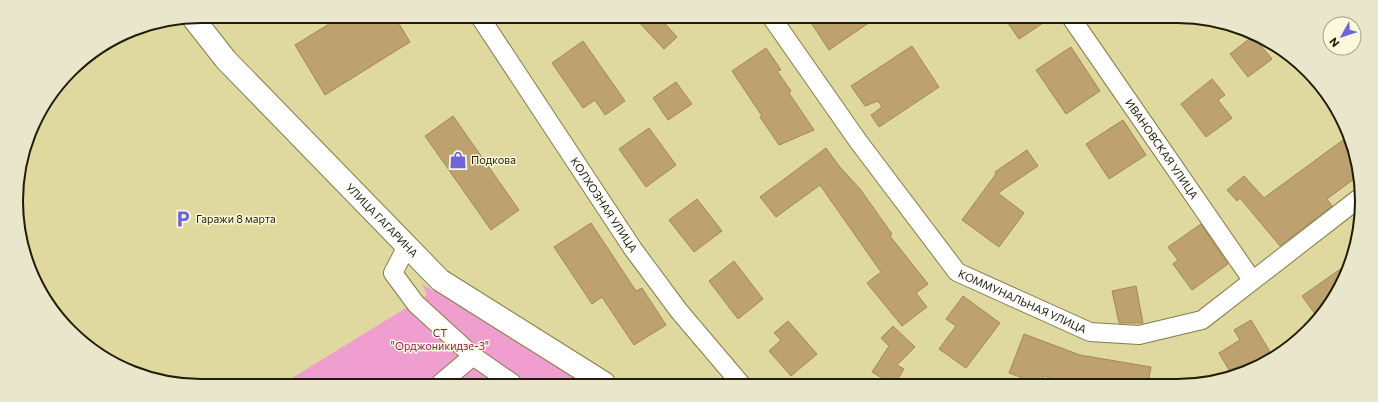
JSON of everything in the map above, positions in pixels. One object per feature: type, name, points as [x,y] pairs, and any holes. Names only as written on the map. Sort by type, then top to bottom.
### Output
[{"type":"main road","name":"УЛИЦА ГАГАРИНА","points":[[197,23],[226,60],[440,280],[598,379]]},
{"type":"street","name":"КОЛХОЗНАЯ УЛИЦА","points":[[484,23],[633,249],[679,311],[737,379]]},
{"type":"street","name":"КОММУНАЛЬНАЯ УЛИЦА","points":[[775,23],[858,141],[957,272],[1090,332],[1139,335],[1202,320],[1355,201]]},
{"type":"street","name":"ИВАНОВСКАЯ УЛИЦА","points":[[1075,23],[1252,280]]},
{"type":"street","points":[[407,246],[393,273],[416,304],[473,356],[506,379]]},
{"type":"street","points":[[446,379],[473,356]]},
{"type":"green space","name":"СТ \"Орджоникидзе-3\"","points":[[422,284],[433,291],[440,287],[587,379],[290,379],[427,295]]},
{"type":"building","points":[[331,23],[399,23],[410,42],[325,95],[295,45]]},
{"type":"building","points":[[640,23],[664,23],[677,37],[664,49]]},
{"type":"building","points":[[811,23],[869,23],[829,50]]},
{"type":"building","points":[[1008,23],[1043,23],[1019,39]]},
{"type":"building","points":[[1250,39],[1258,42],[1272,59],[1248,77],[1230,54]]},
{"type":"building","points":[[583,41],[625,101],[605,115],[595,100],[583,108],[552,63]]},
{"type":"building","points":[[912,46],[939,87],[879,127],[871,115],[882,107],[878,101],[865,106],[851,86]]},
{"type":"building","points":[[1071,47],[1100,91],[1066,114],[1036,70]]},
{"type":"building","points":[[766,48],[781,70],[777,71],[791,91],[789,93],[814,130],[779,145],[732,71]]},
{"type":"building","points":[[1212,79],[1225,95],[1218,100],[1232,118],[1206,137],[1181,104]]},
{"type":"building","points":[[676,82],[692,104],[668,120],[653,98]]},
{"type":"building","points":[[453,116],[519,210],[491,230],[425,136]]},
{"type":"building","points":[[1123,120],[1146,155],[1109,179],[1086,144]]},
{"type":"building","points":[[649,128],[676,165],[646,187],[619,149]]},
{"type":"building","points":[[1344,139],[1352,166],[1353,180],[1327,199],[1332,206],[1280,246],[1240,198],[1237,201],[1227,190],[1244,176],[1264,198]]},
{"type":"building","points":[[826,148],[839,166],[860,189],[892,234],[890,236],[928,284],[916,293],[927,307],[902,326],[867,283],[881,272],[820,185],[776,217],[760,197]]},
{"type":"building","points":[[1027,150],[1038,166],[998,193],[1024,213],[999,247],[962,220],[996,174],[995,172]]},
{"type":"building","points":[[697,199],[722,231],[694,252],[669,220]]},
{"type":"building","points":[[591,223],[636,291],[642,288],[666,325],[634,345],[602,297],[592,304],[554,247]]},
{"type":"building","points":[[1201,224],[1228,264],[1192,290],[1173,264],[1178,260],[1168,247]]},
{"type":"building","points":[[734,261],[763,299],[738,319],[709,281]]},
{"type":"building","points":[[1341,268],[1337,280],[1315,313],[1302,296]]},
{"type":"building","points":[[1136,286],[1143,323],[1119,323],[1112,291]]},
{"type":"building","points":[[963,296],[1000,323],[966,368],[939,349],[956,326],[946,319]]},
{"type":"building","points":[[1251,320],[1270,352],[1256,361],[1230,371],[1219,353],[1240,340],[1234,330]]},
{"type":"building","points":[[788,321],[817,354],[791,376],[769,351],[781,340],[774,333]]},
{"type":"building","points":[[893,326],[915,347],[897,365],[904,369],[898,379],[884,379],[872,372],[889,346],[881,338]]},
{"type":"building","points":[[1024,334],[1080,355],[1151,367],[1149,379],[1053,379],[1044,376],[1043,379],[1025,379],[1009,373]]},
{"type":"place","name":"Подкова","points":[[458,160]]},
{"type":"place","name":"Гаражи 8 марта","points":[[183,219]]}]
